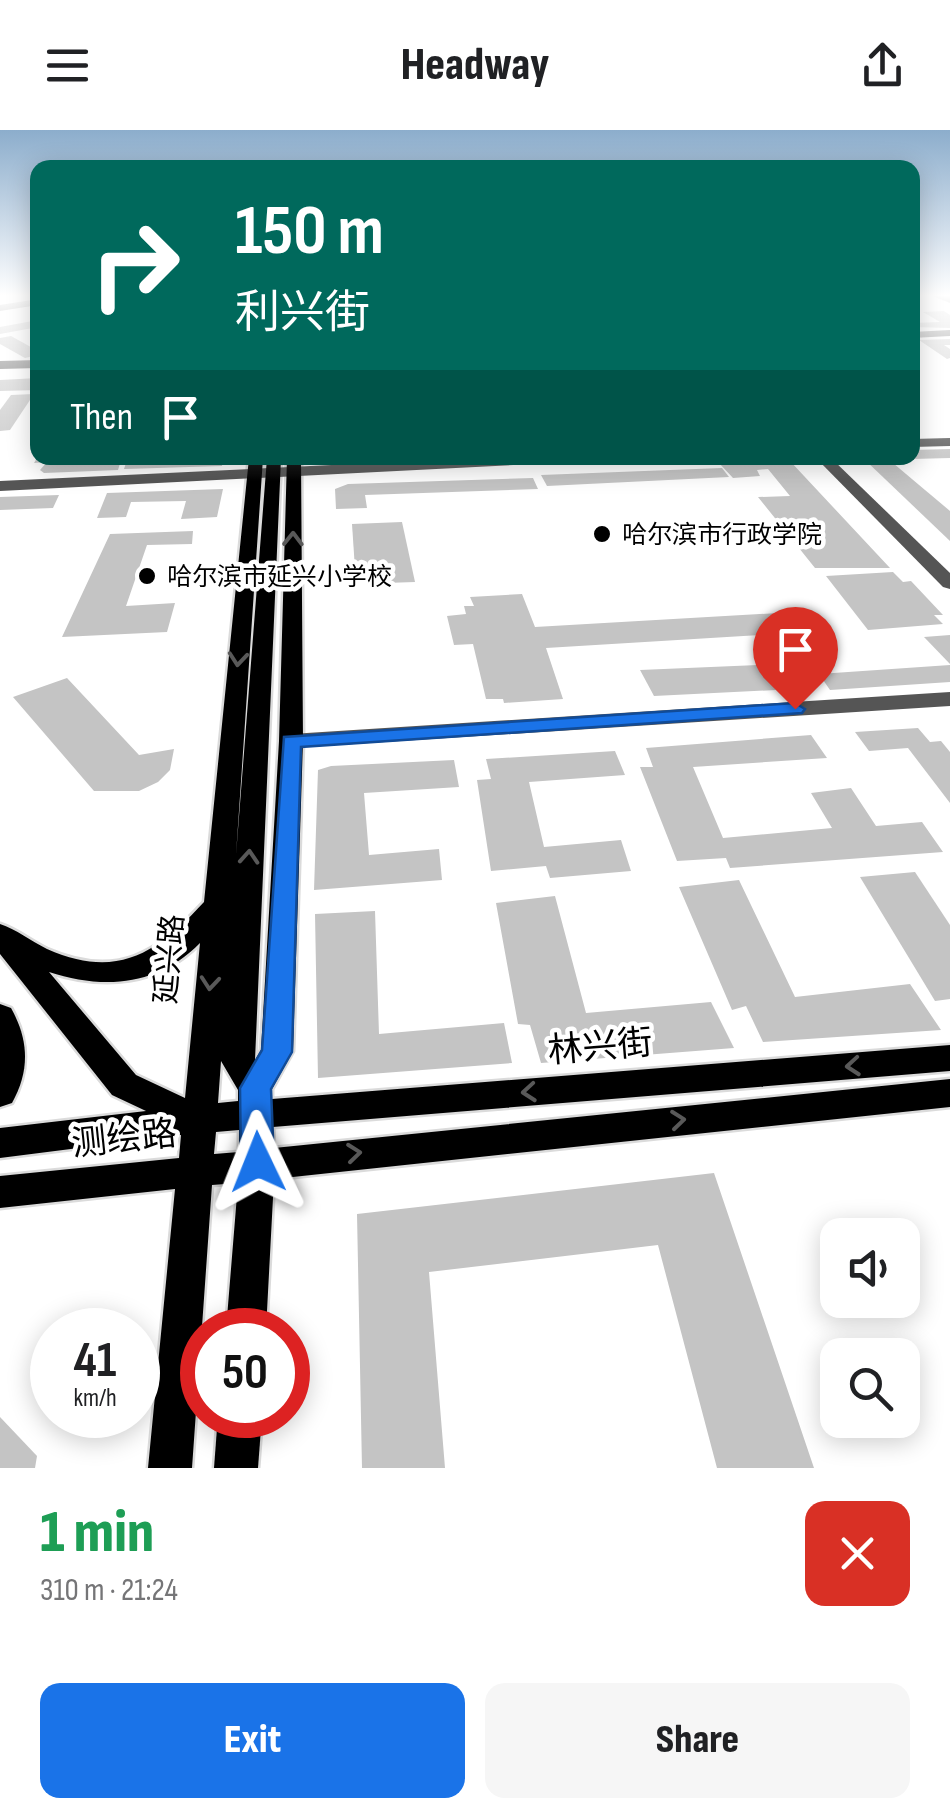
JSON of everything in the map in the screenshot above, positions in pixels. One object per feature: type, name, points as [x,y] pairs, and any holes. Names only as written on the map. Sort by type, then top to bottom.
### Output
[{"type":"main road","points":[[256,1101],[277,1052],[291,742],[274,465]]},
{"type":"main road","points":[[248,1308],[258,1162],[256,1101],[236,1058],[274,465]]},
{"type":"main road","name":"延兴路","points":[[170,1468],[216,906],[274,465]]},
{"type":"main road","points":[[0,934],[58,966],[87,972],[118,972],[161,960],[216,906]]},
{"type":"main road","points":[[0,934],[124,1085],[198,1118]]},
{"type":"main road","points":[[0,1016],[9,1072],[0,1094]]},
{"type":"main road","name":"林兴街","points":[[256,1101],[950,1058]]},
{"type":"main road","points":[[258,1162],[950,1093]]},
{"type":"main road","name":"测绘路","points":[[0,1142],[198,1118],[256,1101]]},
{"type":"main road","name":"测绘路","points":[[0,1192],[258,1162]]},
{"type":"main road","points":[[236,1468],[238,1438]]},
{"type":"street","points":[[0,365],[30,364]]},
{"type":"street","points":[[920,443],[950,442]]},
{"type":"street","points":[[0,486],[262,465]]},
{"type":"street","points":[[830,465],[950,582]]},
{"type":"street","points":[[291,742],[950,699]]},
{"type":"building","points":[[30,378],[30,390],[0,391],[0,380]]},
{"type":"building","points":[[30,394],[30,400],[10,430],[0,431],[0,410],[11,395]]},
{"type":"building","points":[[950,449],[950,458],[920,459],[920,450]]},
{"type":"building","points":[[44,465],[120,465],[118,470],[40,470]]},
{"type":"building","points":[[125,465],[222,465],[222,466],[124,469]]},
{"type":"building","points":[[721,465],[794,465],[890,568],[815,568],[758,497],[790,496],[768,469],[757,470],[760,476],[733,478]]},
{"type":"building","points":[[870,465],[895,465],[950,511],[950,541]]},
{"type":"building","points":[[722,468],[729,477],[547,486],[541,475]]},
{"type":"building","points":[[533,478],[538,489],[365,495],[367,508],[336,509],[335,489],[348,484]]},
{"type":"building","points":[[223,489],[217,517],[181,519],[186,501],[131,502],[126,517],[97,518],[107,493]]},
{"type":"building","points":[[59,495],[53,508],[0,510],[0,497]]},
{"type":"building","points":[[402,522],[415,582],[356,584],[352,524]]},
{"type":"building","points":[[193,531],[192,544],[147,545],[126,606],[175,603],[167,632],[62,637],[110,534]]},
{"type":"building","points":[[893,572],[903,582],[911,581],[943,615],[934,615],[943,624],[868,630],[826,576]]},
{"type":"building","points":[[522,594],[535,627],[812,611],[828,631],[546,648],[563,699],[504,703],[503,699],[486,699],[473,644],[454,645],[447,616],[466,614],[464,606],[474,606],[470,597]]},
{"type":"building","points":[[950,635],[950,664],[924,637]]},
{"type":"building","points":[[758,665],[776,690],[654,696],[640,670]]},
{"type":"building","points":[[950,665],[950,682],[830,690],[819,674]]},
{"type":"building","points":[[67,678],[139,755],[174,749],[170,770],[158,782],[139,791],[94,791],[13,697]]},
{"type":"building","points":[[918,728],[930,742],[941,741],[950,752],[950,803],[908,748],[869,751],[855,732]]},
{"type":"building","points":[[811,735],[827,758],[693,767],[723,838],[832,828],[811,793],[851,788],[876,826],[922,822],[943,852],[730,868],[726,858],[677,861],[640,767],[653,767],[646,748]]},
{"type":"building","points":[[615,751],[625,775],[529,782],[544,847],[621,840],[631,871],[550,878],[546,866],[491,871],[477,780],[491,779],[486,759]]},
{"type":"building","points":[[454,760],[459,787],[364,793],[369,855],[439,849],[442,880],[314,890],[318,770],[331,766]]},
{"type":"building","points":[[915,872],[950,925],[950,999],[935,1001],[860,877]]},
{"type":"building","points":[[739,880],[795,997],[910,984],[941,1030],[763,1042],[746,1006],[732,1010],[679,887]]},
{"type":"building","points":[[555,896],[586,1013],[711,1002],[734,1048],[541,1063],[530,1025],[518,1024],[496,903]]},
{"type":"building","points":[[375,911],[379,1034],[504,1023],[512,1063],[318,1078],[315,914]]},
{"type":"building","points":[[714,1173],[814,1468],[717,1468],[658,1245],[429,1272],[445,1468],[362,1468],[357,1214]]},
{"type":"building","points":[[0,1417],[37,1456],[35,1468],[0,1468]]},
{"type":"place","name":"哈尔滨市行政学院","points":[[602,534]]},
{"type":"place","name":"哈尔滨市延兴小学校","points":[[147,576]]},
{"type":"route","points":[[258,1162],[256,1088],[277,1052],[291,742],[795,709]]}]
